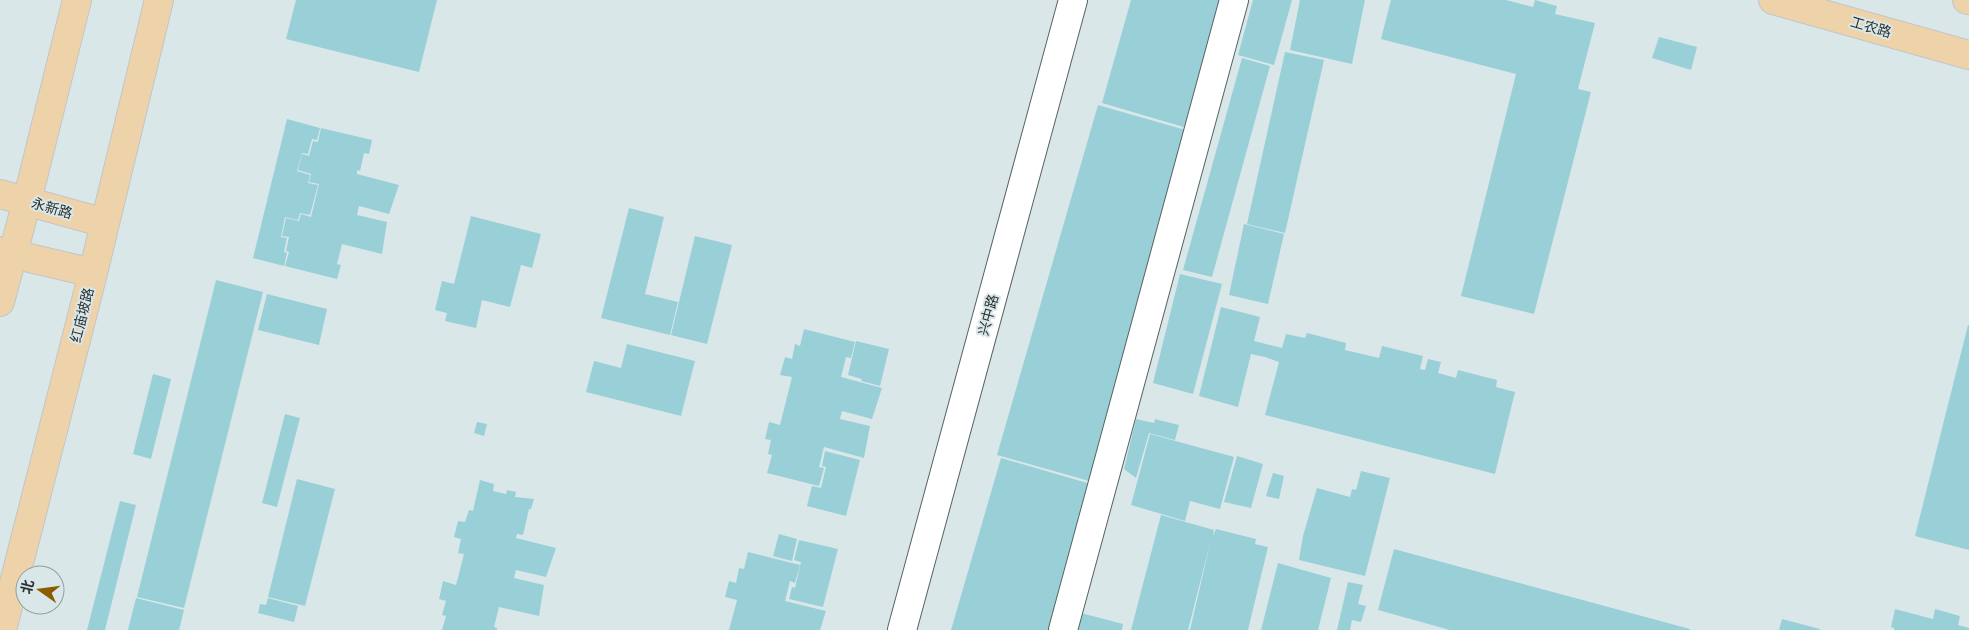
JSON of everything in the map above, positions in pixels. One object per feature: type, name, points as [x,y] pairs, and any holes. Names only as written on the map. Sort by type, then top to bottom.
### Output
[{"type":"main road","points":[[0,302],[6,252],[27,200],[77,0]]},
{"type":"main road","name":"红庙坡路","points":[[2,630],[93,273],[159,0]]},
{"type":"main road","name":"工农路","points":[[1773,0],[1969,55]]},
{"type":"main road","name":"永新路","points":[[0,194],[104,223]]},
{"type":"main road","points":[[6,252],[93,273]]},
{"type":"street","name":"兴中路","points":[[902,630],[1073,0]]},
{"type":"street","points":[[1063,630],[1234,0]]},
{"type":"building","points":[[296,0],[437,0],[419,72],[286,39]]},
{"type":"building","points":[[1131,0],[1224,0],[1187,128],[1102,103]]},
{"type":"building","points":[[1253,0],[1292,0],[1274,65],[1238,55]]},
{"type":"building","points":[[1300,0],[1365,0],[1352,64],[1290,50]]},
{"type":"building","points":[[1391,0],[1506,0],[1533,7],[1535,0],[1557,6],[1555,14],[1595,23],[1578,89],[1591,92],[1534,314],[1461,296],[1516,74],[1381,39]]},
{"type":"building","points":[[1659,37],[1697,47],[1691,70],[1652,58]]},
{"type":"building","points":[[1285,52],[1324,60],[1285,233],[1247,224]]},
{"type":"building","points":[[1242,58],[1270,66],[1212,277],[1183,270]]},
{"type":"building","points":[[1098,105],[1189,131],[1089,481],[997,455]]},
{"type":"building","points":[[287,119],[320,128],[317,140],[312,139],[308,154],[302,153],[297,171],[310,175],[308,183],[318,185],[310,215],[300,213],[298,220],[285,217],[281,237],[287,238],[284,252],[287,253],[284,266],[253,258]]},
{"type":"building","points":[[321,128],[372,140],[369,154],[364,153],[360,171],[357,170],[357,174],[399,185],[389,214],[359,206],[357,215],[387,222],[382,254],[342,244],[337,264],[341,265],[337,279],[285,266],[289,252],[286,251],[289,237],[282,236],[286,218],[299,221],[301,214],[311,217],[319,184],[309,182],[311,174],[298,170],[302,154],[309,156],[313,141],[318,142]]},
{"type":"building","points":[[629,208],[664,217],[645,294],[678,302],[670,335],[601,318]]},
{"type":"building","points":[[471,216],[541,234],[532,268],[521,265],[510,307],[482,300],[476,328],[445,321],[447,313],[435,310],[442,281],[454,284]]},
{"type":"building","points":[[1244,224],[1284,234],[1268,304],[1229,295]]},
{"type":"building","points":[[695,236],[732,245],[707,344],[671,335]]},
{"type":"building","points":[[1180,274],[1222,284],[1193,394],[1153,383]]},
{"type":"building","points":[[216,280],[263,292],[184,608],[137,597]]},
{"type":"building","points":[[267,294],[327,309],[319,345],[258,330]]},
{"type":"building","points":[[1221,307],[1260,317],[1254,341],[1282,348],[1286,334],[1305,338],[1307,333],[1346,343],[1345,350],[1379,358],[1382,346],[1423,356],[1420,369],[1425,370],[1428,359],[1441,362],[1438,373],[1456,378],[1458,370],[1497,380],[1496,387],[1515,392],[1495,474],[1265,415],[1279,362],[1265,357],[1251,354],[1238,407],[1199,396]]},
{"type":"building","points":[[1969,325],[1969,550],[1915,536]]},
{"type":"building","points":[[804,329],[855,342],[851,358],[846,357],[841,377],[882,388],[872,419],[842,411],[840,419],[870,426],[864,458],[824,447],[819,467],[824,468],[819,486],[767,473],[772,455],[768,454],[771,440],[765,439],[769,422],[780,425],[792,377],[780,375],[785,357],[792,359],[795,344],[800,346]]},
{"type":"building","points":[[856,341],[889,349],[880,386],[848,375]]},
{"type":"building","points":[[627,344],[695,361],[681,416],[586,392],[594,361],[621,368]]},
{"type":"building","points":[[153,374],[171,379],[151,459],[133,454]]},
{"type":"building","points":[[285,414],[300,418],[277,507],[262,503]]},
{"type":"building","points":[[1136,419],[1154,423],[1155,419],[1179,425],[1175,440],[1149,433],[1136,478],[1124,469]]},
{"type":"building","points":[[477,422],[487,424],[484,436],[474,433]]},
{"type":"building","points":[[1150,434],[1234,457],[1220,509],[1190,501],[1185,521],[1131,505]]},
{"type":"building","points":[[825,451],[860,460],[846,516],[807,506],[812,486],[821,488],[826,467],[822,466]]},
{"type":"building","points":[[1237,456],[1263,464],[1251,508],[1224,502]]},
{"type":"building","points":[[1001,458],[1094,485],[1052,630],[951,630]]},
{"type":"building","points":[[1361,471],[1390,478],[1365,576],[1299,560],[1303,536],[1317,488],[1350,497],[1352,489],[1356,490]]},
{"type":"building","points":[[1273,473],[1284,476],[1279,499],[1266,496]]},
{"type":"building","points":[[297,479],[335,489],[305,606],[268,597]]},
{"type":"building","points":[[480,480],[494,484],[493,491],[506,494],[507,490],[516,492],[515,497],[534,499],[531,509],[529,509],[523,535],[517,534],[516,538],[556,548],[546,577],[516,570],[514,578],[544,585],[539,616],[499,607],[494,627],[497,630],[442,630],[446,616],[442,615],[446,601],[439,599],[443,581],[456,585],[464,554],[458,553],[461,539],[454,537],[458,521],[465,522],[469,510],[473,511]]},
{"type":"building","points":[[120,501],[136,505],[105,630],[87,630]]},
{"type":"building","points":[[1161,515],[1214,530],[1213,536],[1216,529],[1256,539],[1255,544],[1268,547],[1248,630],[1190,630],[1211,540],[1188,630],[1131,630]]},
{"type":"building","points":[[779,534],[797,539],[792,561],[773,556]]},
{"type":"building","points":[[799,540],[838,549],[823,607],[789,599],[792,587],[795,588],[801,562],[794,560]]},
{"type":"building","points":[[1394,549],[1690,630],[1450,630],[1378,610]]},
{"type":"building","points":[[748,552],[800,565],[795,583],[790,581],[785,601],[826,611],[820,630],[729,630],[737,600],[725,597],[729,581],[736,583],[739,568],[744,569]]},
{"type":"building","points":[[1278,563],[1331,578],[1318,630],[1261,630]]},
{"type":"building","points":[[1348,582],[1363,585],[1358,604],[1366,606],[1361,622],[1352,620],[1350,630],[1337,630]]},
{"type":"building","points":[[136,598],[184,610],[179,630],[128,630]]},
{"type":"building","points":[[268,598],[298,606],[294,622],[258,613],[260,604],[266,605]]},
{"type":"building","points":[[1895,609],[1933,619],[1935,609],[1960,616],[1958,625],[1969,628],[1969,630],[1894,630],[1891,627]]},
{"type":"building","points":[[1081,613],[1123,624],[1122,630],[1076,630]]},
{"type":"building","points":[[1782,619],[1820,629],[1820,630],[1779,630]]}]
